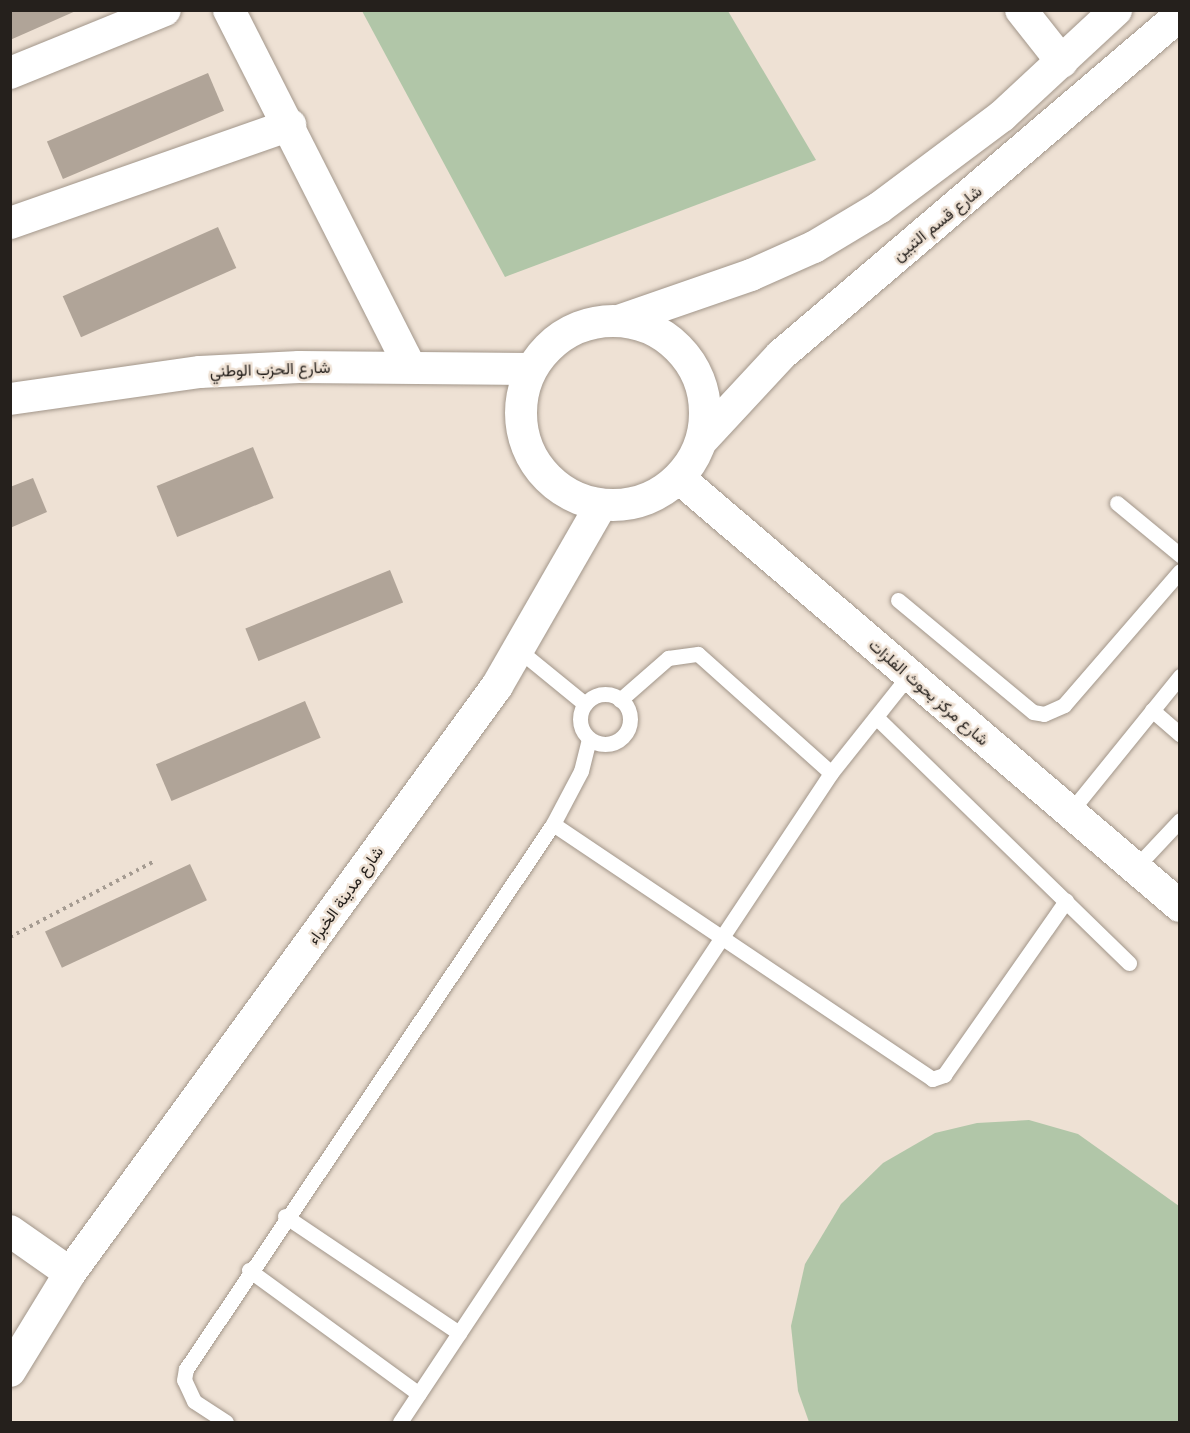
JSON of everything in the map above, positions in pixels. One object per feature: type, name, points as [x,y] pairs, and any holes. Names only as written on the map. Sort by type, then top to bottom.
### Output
[{"type":"street","points":[[10,73],[165,10]]},
{"type":"street","points":[[229,10],[291,125],[410,367]]},
{"type":"street","points":[[1022,10],[1062,62]]},
{"type":"street","points":[[621,320],[660,333],[691,360],[705,399],[703,439],[679,478],[656,495],[601,505],[567,493],[540,470],[529,449],[520,403],[531,369],[562,337],[586,324],[621,320],[814,247],[942,164],[1062,62],[1116,10]]},
{"type":"street","name":"شارع قسم التبين","points":[[703,439],[781,355],[1089,98],[1179,15]]},
{"type":"street","points":[[10,223],[291,125]]},
{"type":"street","name":"شارع الحزب الوطني","points":[[10,399],[200,372],[410,367],[531,369]]},
{"type":"street","name":"شارع مركز بحوث الفلزات","points":[[679,478],[1179,906]]},
{"type":"street","name":"شارع مدينة الخبراء","points":[[10,1371],[70,1274],[520,651],[601,505]]},
{"type":"street","points":[[10,1231],[70,1274]]},
{"type":"lane","points":[[1117,503],[1179,555]]},
{"type":"lane","points":[[898,600],[1033,712],[1044,714],[1064,705],[1179,571]]},
{"type":"lane","points":[[520,651],[585,704]]},
{"type":"lane","points":[[620,700],[668,658],[698,654],[831,773]]},
{"type":"lane","points":[[400,1422],[831,773],[909,675]]},
{"type":"lane","points":[[1070,812],[1178,681]]},
{"type":"lane","points":[[602,694],[620,700],[630,716],[625,735],[608,745],[589,739],[579,723],[585,704],[602,694]]},
{"type":"lane","points":[[1152,710],[1179,734]]},
{"type":"lane","points":[[876,717],[1129,963]]},
{"type":"lane","points":[[226,1422],[194,1401],[184,1380],[186,1368],[285,1216],[553,824],[581,771],[589,739]]},
{"type":"lane","points":[[1135,868],[1179,820]]},
{"type":"lane","points":[[553,824],[932,1079],[944,1074],[1066,901]]},
{"type":"lane","points":[[285,1216],[459,1333]]},
{"type":"lane","points":[[249,1270],[419,1394]]},
{"type":"path","points":[[10,937],[155,861]]},
{"type":"green space","points":[[362,11],[728,11],[816,160],[505,277]]},
{"type":"green space","points":[[1029,1120],[1078,1134],[1179,1206],[1179,1422],[809,1422],[798,1391],[791,1326],[805,1264],[841,1204],[883,1163],[935,1133],[977,1123]]},
{"type":"building","points":[[10,10],[78,10],[10,40]]},
{"type":"building","points":[[208,73],[224,111],[63,179],[47,141]]},
{"type":"building","points":[[218,227],[236,268],[81,337],[63,296]]},
{"type":"building","points":[[253,447],[274,498],[177,537],[157,486]]},
{"type":"building","points":[[33,478],[47,512],[10,528],[10,487]]},
{"type":"building","points":[[390,570],[403,602],[258,661],[245,628]]},
{"type":"building","points":[[305,701],[321,738],[172,801],[156,764]]},
{"type":"building","points":[[190,864],[207,900],[62,968],[45,932]]}]
